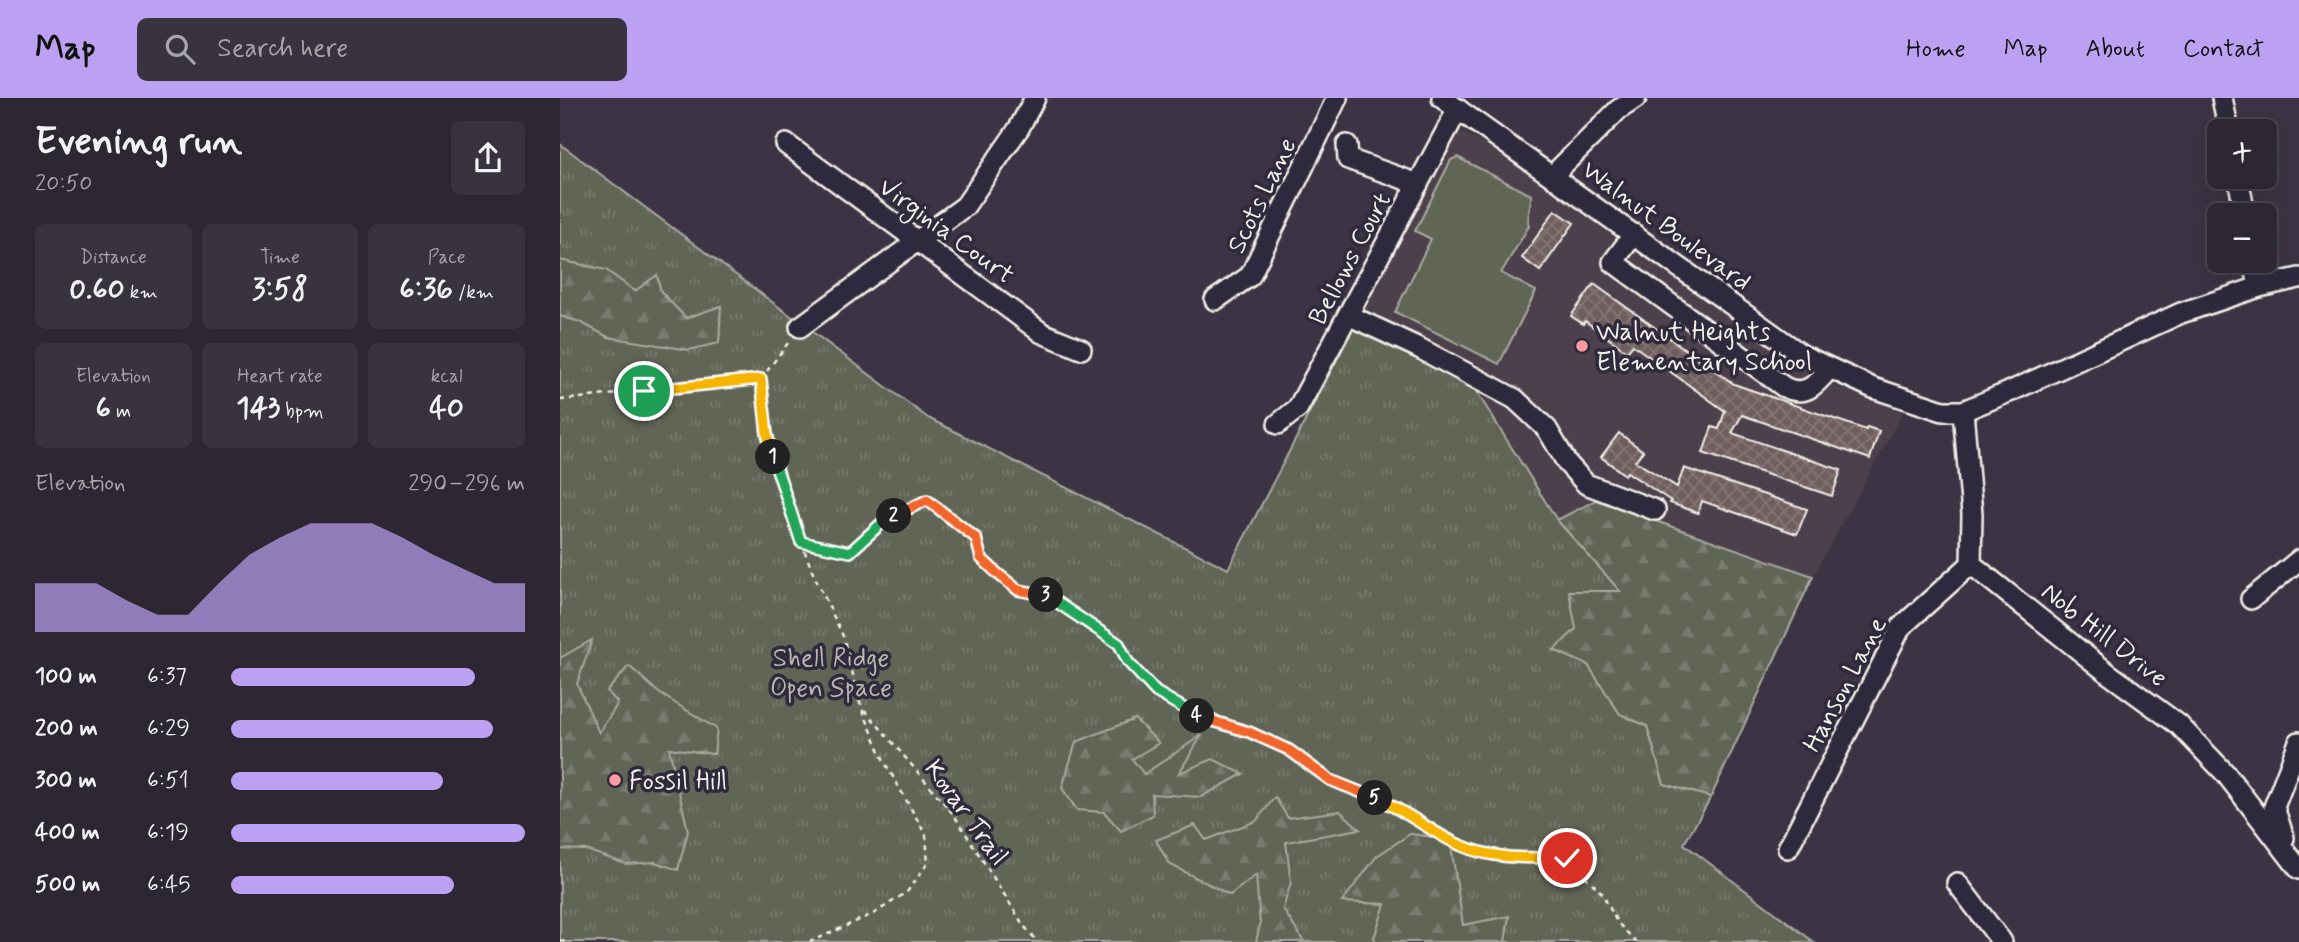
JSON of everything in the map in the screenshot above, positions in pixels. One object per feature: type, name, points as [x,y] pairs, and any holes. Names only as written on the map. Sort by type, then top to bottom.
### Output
[{"type":"street","points":[[800,327],[965,206],[1019,128],[1035,98]]},
{"type":"street","name":"Scots Lane","points":[[1215,300],[1250,276],[1337,98]]},
{"type":"street","points":[[1553,175],[1618,110],[1636,98]]},
{"type":"street","points":[[2222,98],[2226,119]]},
{"type":"street","name":"Walnut Boulevard","points":[[1450,103],[1802,355],[1828,370],[1922,406],[1943,411],[1963,411],[2181,313],[2259,287],[2299,278]]},
{"type":"street","name":"Bellows Court","points":[[1278,424],[1298,408],[1348,315],[1418,184],[1450,103]]},
{"type":"street","name":"Virginia Court","points":[[786,144],[1042,333],[1081,349]]},
{"type":"street","points":[[1347,145],[1349,159],[1418,184]]},
{"type":"street","points":[[1634,234],[1614,262],[1784,387],[1794,392],[1807,390],[1828,370]]},
{"type":"street","points":[[2256,273],[2259,287]]},
{"type":"street","points":[[1348,315],[1408,342],[1515,399],[1547,429],[1567,463],[1586,484],[1655,510]]},
{"type":"street","points":[[1963,411],[1972,514],[1971,564]]},
{"type":"street","points":[[2251,599],[2299,560]]},
{"type":"street","name":"Nob Hill Drive","points":[[1971,564],[2109,674],[2179,725],[2226,774],[2299,869]]},
{"type":"street","name":"Hanson Lane","points":[[1788,848],[1901,627],[1971,564]]},
{"type":"street","points":[[2281,846],[2285,836],[2274,807],[2299,742]]},
{"type":"street","points":[[1958,883],[2002,942]]},
{"type":"path","points":[[800,327],[761,379],[767,434],[801,542],[843,636],[861,706],[884,761],[926,835],[928,863],[907,892],[875,913],[810,942]]},
{"type":"path","points":[[560,400],[761,379]]},
{"type":"path","points":[[801,542],[850,552],[884,521],[927,500],[976,538],[981,558],[998,574],[1018,590],[1044,594],[1119,644],[1128,662],[1156,692],[1183,709],[1209,721],[1249,732],[1289,750],[1330,780],[1400,807],[1460,845],[1507,858],[1567,858],[1602,893],[1617,922],[1636,942]]},
{"type":"path","name":"Kovar Trail","points":[[861,706],[954,816],[1024,926],[1038,942]]},
{"type":"shaded area","name":"Walnut Heights Elementary School","points":[[1455,127],[1551,185],[1799,365],[1830,384],[1903,412],[1813,576],[1596,500],[1557,520],[1473,386],[1354,327]]},
{"type":"green space","name":"Shell Ridge Open Space","points":[[560,144],[928,418],[1228,569],[1354,327],[1473,386],[1557,520],[1621,591],[1554,650],[1588,665],[1620,714],[1647,726],[1664,784],[1711,797],[1684,844],[1814,942],[560,942]]},
{"type":"green space","points":[[1457,157],[1531,195],[1529,226],[1501,273],[1536,291],[1499,364],[1395,312],[1431,239],[1415,231],[1451,160]]},
{"type":"green space","points":[[560,260],[606,270],[635,291],[657,275],[661,292],[686,318],[721,306],[719,343],[689,350],[608,337],[580,322],[560,316]]},
{"type":"green space","points":[[1596,500],[1813,576],[1711,797],[1664,784],[1647,726],[1620,714],[1588,665],[1554,650],[1576,629],[1569,591],[1620,591],[1557,520]]},
{"type":"green space","points":[[592,640],[577,684],[599,733],[618,703],[607,691],[629,666],[659,693],[717,729],[714,754],[669,748],[688,831],[678,870],[655,862],[626,864],[586,850],[560,849],[560,658]]},
{"type":"green space","points":[[1135,719],[1159,743],[1132,759],[1144,774],[1202,735],[1179,773],[1213,759],[1243,774],[1201,797],[1152,794],[1153,815],[1121,831],[1104,812],[1077,810],[1062,788],[1076,742]]},
{"type":"green space","points":[[1275,797],[1288,818],[1340,811],[1360,829],[1286,842],[1291,882],[1283,909],[1304,942],[1256,942],[1260,925],[1256,875],[1230,895],[1169,864],[1156,840],[1195,825],[1206,840],[1256,821]]},
{"type":"green space","points":[[1410,834],[1450,839],[1463,925],[1509,916],[1505,942],[1376,942],[1374,938],[1385,904],[1342,902],[1377,856]]},
{"type":"building","points":[[1555,210],[1574,223],[1540,271],[1522,258]]},
{"type":"building","points":[[1594,284],[1734,384],[1866,430],[1867,427],[1879,431],[1870,459],[1742,415],[1732,433],[1841,470],[1832,496],[1703,453],[1712,427],[1719,429],[1725,411],[1633,345],[1627,352],[1585,321],[1583,324],[1571,316]]},
{"type":"building","points":[[1619,433],[1643,451],[1635,461],[1677,487],[1684,468],[1807,509],[1797,534],[1702,501],[1698,513],[1670,503],[1671,501],[1627,472],[1625,475],[1601,457]]},
{"type":"place","name":"Walnut Heights Elementary School","points":[[1582,346]]},
{"type":"place","name":"Fossil Hill","points":[[615,780]]},
{"type":"route","points":[[644,391],[761,379],[767,434],[787,505],[801,542],[829,550],[850,552],[884,521],[927,500],[976,538],[981,558],[998,574],[1018,590],[1044,594],[1119,644],[1128,662],[1156,692],[1183,709],[1209,721],[1249,732],[1289,750],[1330,780],[1400,807],[1460,845],[1507,858],[1567,858]]}]
